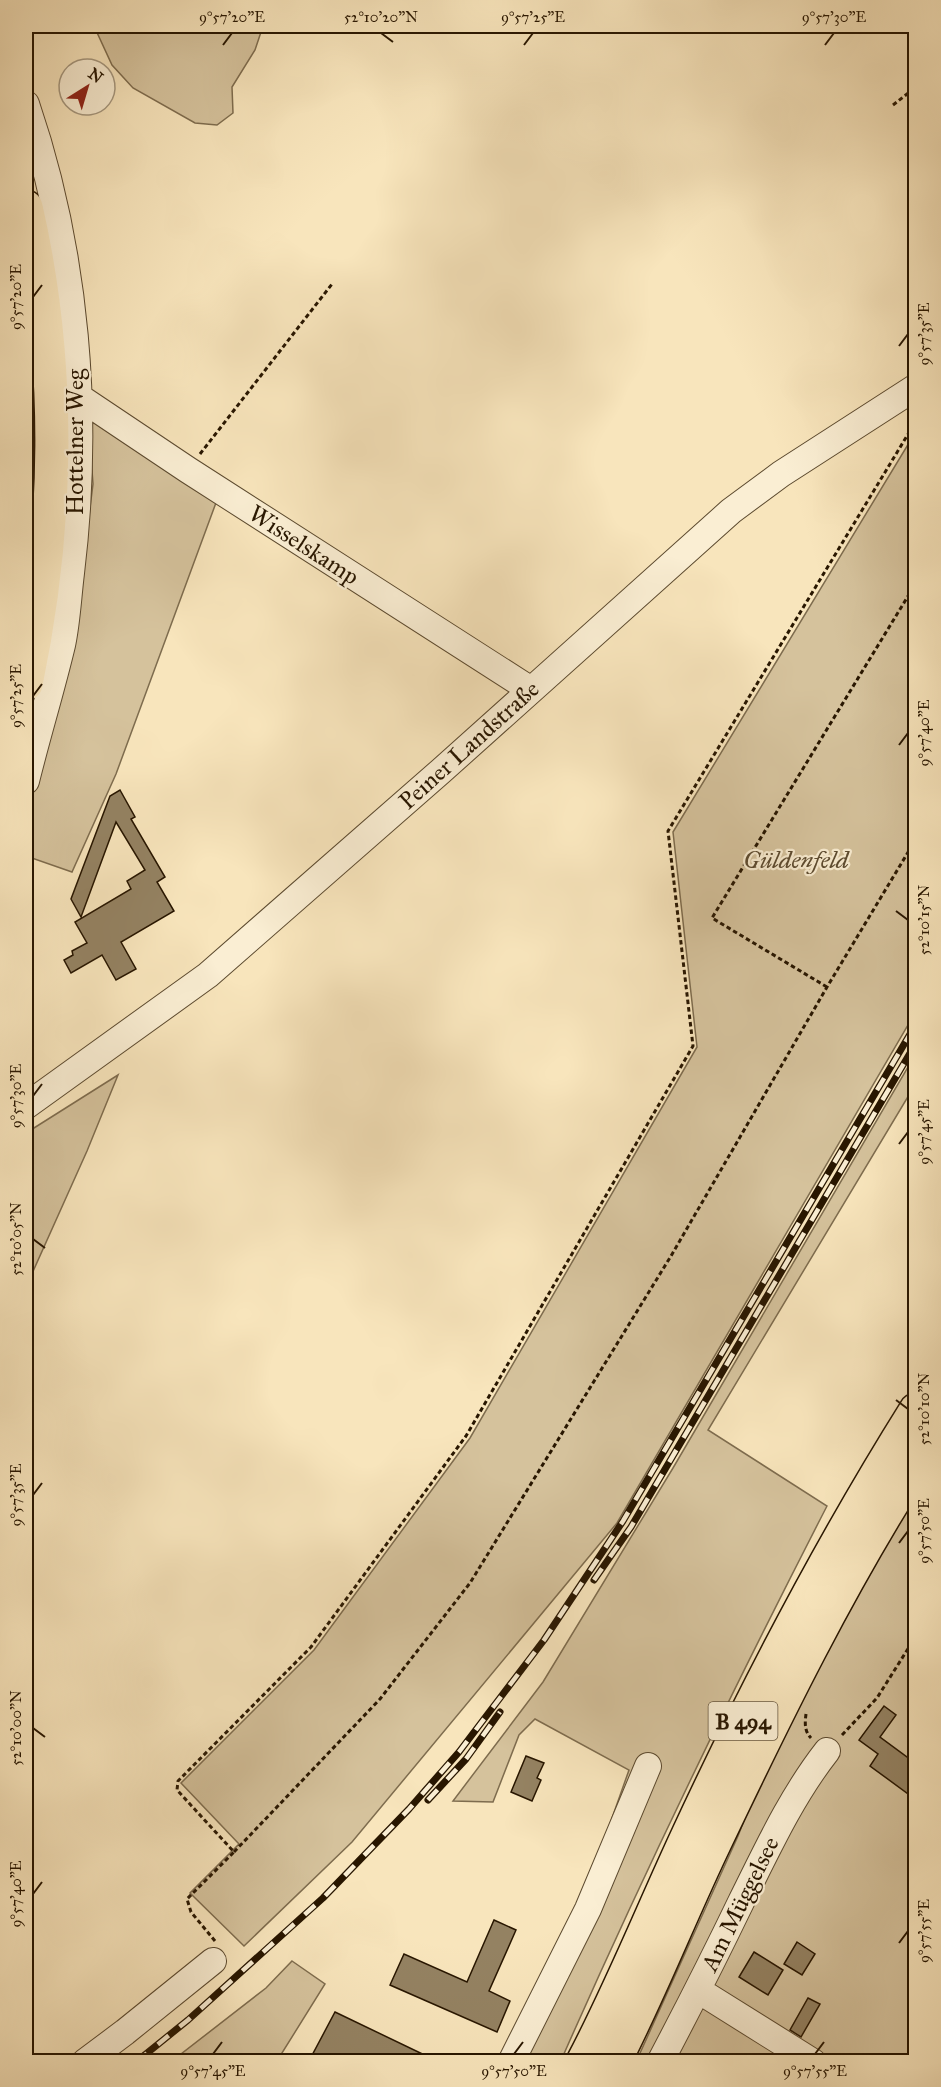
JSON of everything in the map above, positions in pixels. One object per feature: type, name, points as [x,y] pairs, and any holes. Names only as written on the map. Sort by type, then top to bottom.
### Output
[{"type":"highway","points":[[26,207],[41,288],[47,341],[52,406],[52,454],[48,543],[42,599],[26,684]]},
{"type":"highway","points":[[26,321],[33,452],[26,570]]},
{"type":"highway","name":"B 494","points":[[583,2061],[688,1834],[759,1688],[809,1592],[876,1473],[915,1410]]},
{"type":"highway","name":"B 494","points":[[614,2061],[714,1843],[771,1726],[830,1611],[915,1465]]},
{"type":"street","name":"Hottelner Weg","points":[[26,104],[39,144],[59,232],[72,316],[79,397],[78,493],[62,644],[26,781]]},
{"type":"street","name":"Peiner Landstraße","points":[[26,1106],[208,975],[731,511],[781,474],[915,387]]},
{"type":"street","name":"Wisselskamp","points":[[79,397],[188,470],[531,690]]},
{"type":"street","name":"Am Müggelsee","points":[[660,2061],[698,1990],[780,1823],[811,1772],[827,1751]]},
{"type":"street","points":[[511,2061],[588,1909],[648,1766]]},
{"type":"street","points":[[85,2061],[213,1961]]},
{"type":"street","points":[[698,1990],[813,2061]]},
{"type":"path","points":[[893,105],[915,87]]},
{"type":"path","points":[[188,470],[332,284]]},
{"type":"path","points":[[234,1852],[177,1790],[178,1781],[310,1647],[466,1437],[693,1046],[668,831],[915,421]]},
{"type":"path","points":[[826,987],[712,918],[915,583]]},
{"type":"path","points":[[213,1961],[222,1954],[219,1946],[191,1912],[187,1899],[380,1699],[470,1583],[671,1256],[826,987],[915,840]]},
{"type":"path","points":[[827,1751],[877,1698],[915,1636]]},
{"type":"green space","points":[[94,26],[263,26],[255,50],[232,87],[233,113],[217,125],[195,123],[133,88],[117,70],[117,57],[108,57]]},
{"type":"green space","points":[[94,421],[217,500],[116,774],[72,872],[26,856],[26,813],[76,619],[93,484],[89,431]]},
{"type":"green space","name":"Güldenfeld","points":[[915,433],[915,1013],[617,1523],[352,1842],[244,1946],[190,1893],[239,1844],[181,1783],[314,1650],[470,1438],[697,1047],[673,832]]},
{"type":"green space","points":[[915,1055],[915,1085],[708,1430],[827,1506],[691,1779],[563,2056],[560,2061],[521,2061],[588,1886],[629,1770],[535,1719],[519,1735],[493,1802],[453,1801],[543,1682],[673,1468]]},
{"type":"green space","points":[[118,1075],[87,1151],[26,1287],[26,1133]]},
{"type":"green space","points":[[915,1487],[915,2061],[636,2062],[738,1836],[783,1722]]},
{"type":"green space","points":[[292,1961],[325,1984],[277,2061],[172,2061],[266,1988]]},
{"type":"building","points":[[120,790],[135,817],[131,819],[165,877],[157,882],[174,911],[121,942],[136,969],[116,980],[102,955],[71,973],[64,960],[73,955],[72,951],[87,943],[75,922],[131,889],[127,881],[145,870],[116,822],[81,917],[71,899],[110,796]]},
{"type":"building","points":[[884,1706],[896,1715],[880,1737],[915,1763],[915,1799],[870,1766],[878,1754],[859,1740]]},
{"type":"building","points":[[526,1756],[544,1763],[537,1778],[541,1780],[532,1801],[511,1792]]},
{"type":"building","points":[[494,1920],[516,1930],[489,1991],[510,2001],[497,2032],[390,1985],[404,1954],[467,1982]]},
{"type":"building","points":[[797,1942],[815,1954],[802,1975],[784,1964]]},
{"type":"building","points":[[754,1952],[783,1970],[768,1995],[739,1977]]},
{"type":"building","points":[[808,1998],[820,2004],[801,2037],[790,2030]]},
{"type":"building","points":[[335,2012],[437,2061],[309,2061]]},
{"type":"railway","points":[[136,2062],[188,2020],[323,1898],[409,1809],[459,1752],[544,1640],[623,1521],[916,1024]]},
{"type":"railway","points":[[594,1580],[631,1527],[916,1043]]},
{"type":"railway","points":[[428,1800],[466,1759],[500,1712]]}]
